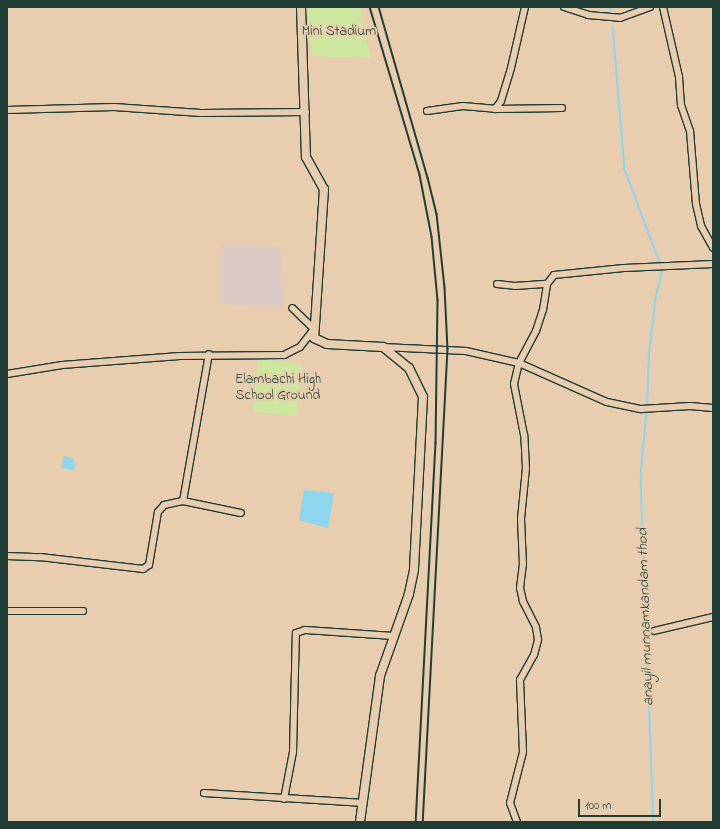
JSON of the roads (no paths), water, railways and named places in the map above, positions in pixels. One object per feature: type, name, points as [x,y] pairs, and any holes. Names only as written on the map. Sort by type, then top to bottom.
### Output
[{"type":"main road","points":[[300,7],[302,72],[306,112],[306,156],[324,189],[314,338],[318,342],[383,347],[409,368],[423,397],[414,570],[409,594],[380,676],[361,804],[360,822]]},
{"type":"street","points":[[495,109],[501,102],[511,68],[525,7]]},
{"type":"street","points":[[564,7],[588,15],[620,18],[650,7]]},
{"type":"street","points":[[663,7],[679,77],[681,105],[690,130],[696,204],[701,226],[713,248]]},
{"type":"street","points":[[427,111],[462,106],[495,109],[562,108]]},
{"type":"street","points":[[7,110],[114,107],[208,113],[306,112]]},
{"type":"street","points":[[517,822],[510,803],[523,752],[520,680],[534,655],[538,640],[536,627],[523,601],[520,588],[523,565],[521,519],[526,468],[524,435],[514,384],[519,363],[543,310],[547,284],[554,276],[624,268],[713,264]]},
{"type":"street","points":[[497,284],[516,286],[547,284]]},
{"type":"street","points":[[7,374],[62,365],[209,354],[284,355],[300,347],[314,329],[292,308]]},
{"type":"street","points":[[383,347],[466,351],[519,363],[606,402],[641,409],[690,406],[713,408]]},
{"type":"street","points":[[183,501],[209,354]]},
{"type":"street","points":[[7,556],[40,557],[143,569],[149,565],[158,512],[164,505],[183,501],[241,512]]},
{"type":"street","points":[[7,611],[83,611]]},
{"type":"street","points":[[654,631],[713,617]]},
{"type":"street","points":[[284,799],[293,752],[296,633],[306,630],[394,636]]},
{"type":"street","points":[[204,792],[361,804]]},
{"type":"water","points":[[64,456],[74,459],[75,470],[61,468]]},
{"type":"water","points":[[304,490],[334,493],[328,528],[299,520]]},
{"type":"waterway","name":"anayil munnamkandam thod","points":[[610,7],[612,12]]},
{"type":"waterway","name":"anayil munnamkandam thod","points":[[613,27],[625,169],[660,263]]},
{"type":"waterway","name":"anayil munnamkandam thod","points":[[647,404],[649,354],[655,301],[662,271]]},
{"type":"waterway","name":"anayil munnamkandam thod","points":[[647,412],[641,475],[654,822]]},
{"type":"railway","points":[[370,7],[420,175],[432,237],[438,300],[436,443],[416,822]]},
{"type":"railway","points":[[379,7],[437,214],[445,288],[448,349],[423,822]]},
{"type":"park label","name":"Mini Stadium","points":[[339,32]]},
{"type":"park label","name":"Elambachi High School Ground","points":[[278,388]]}]
